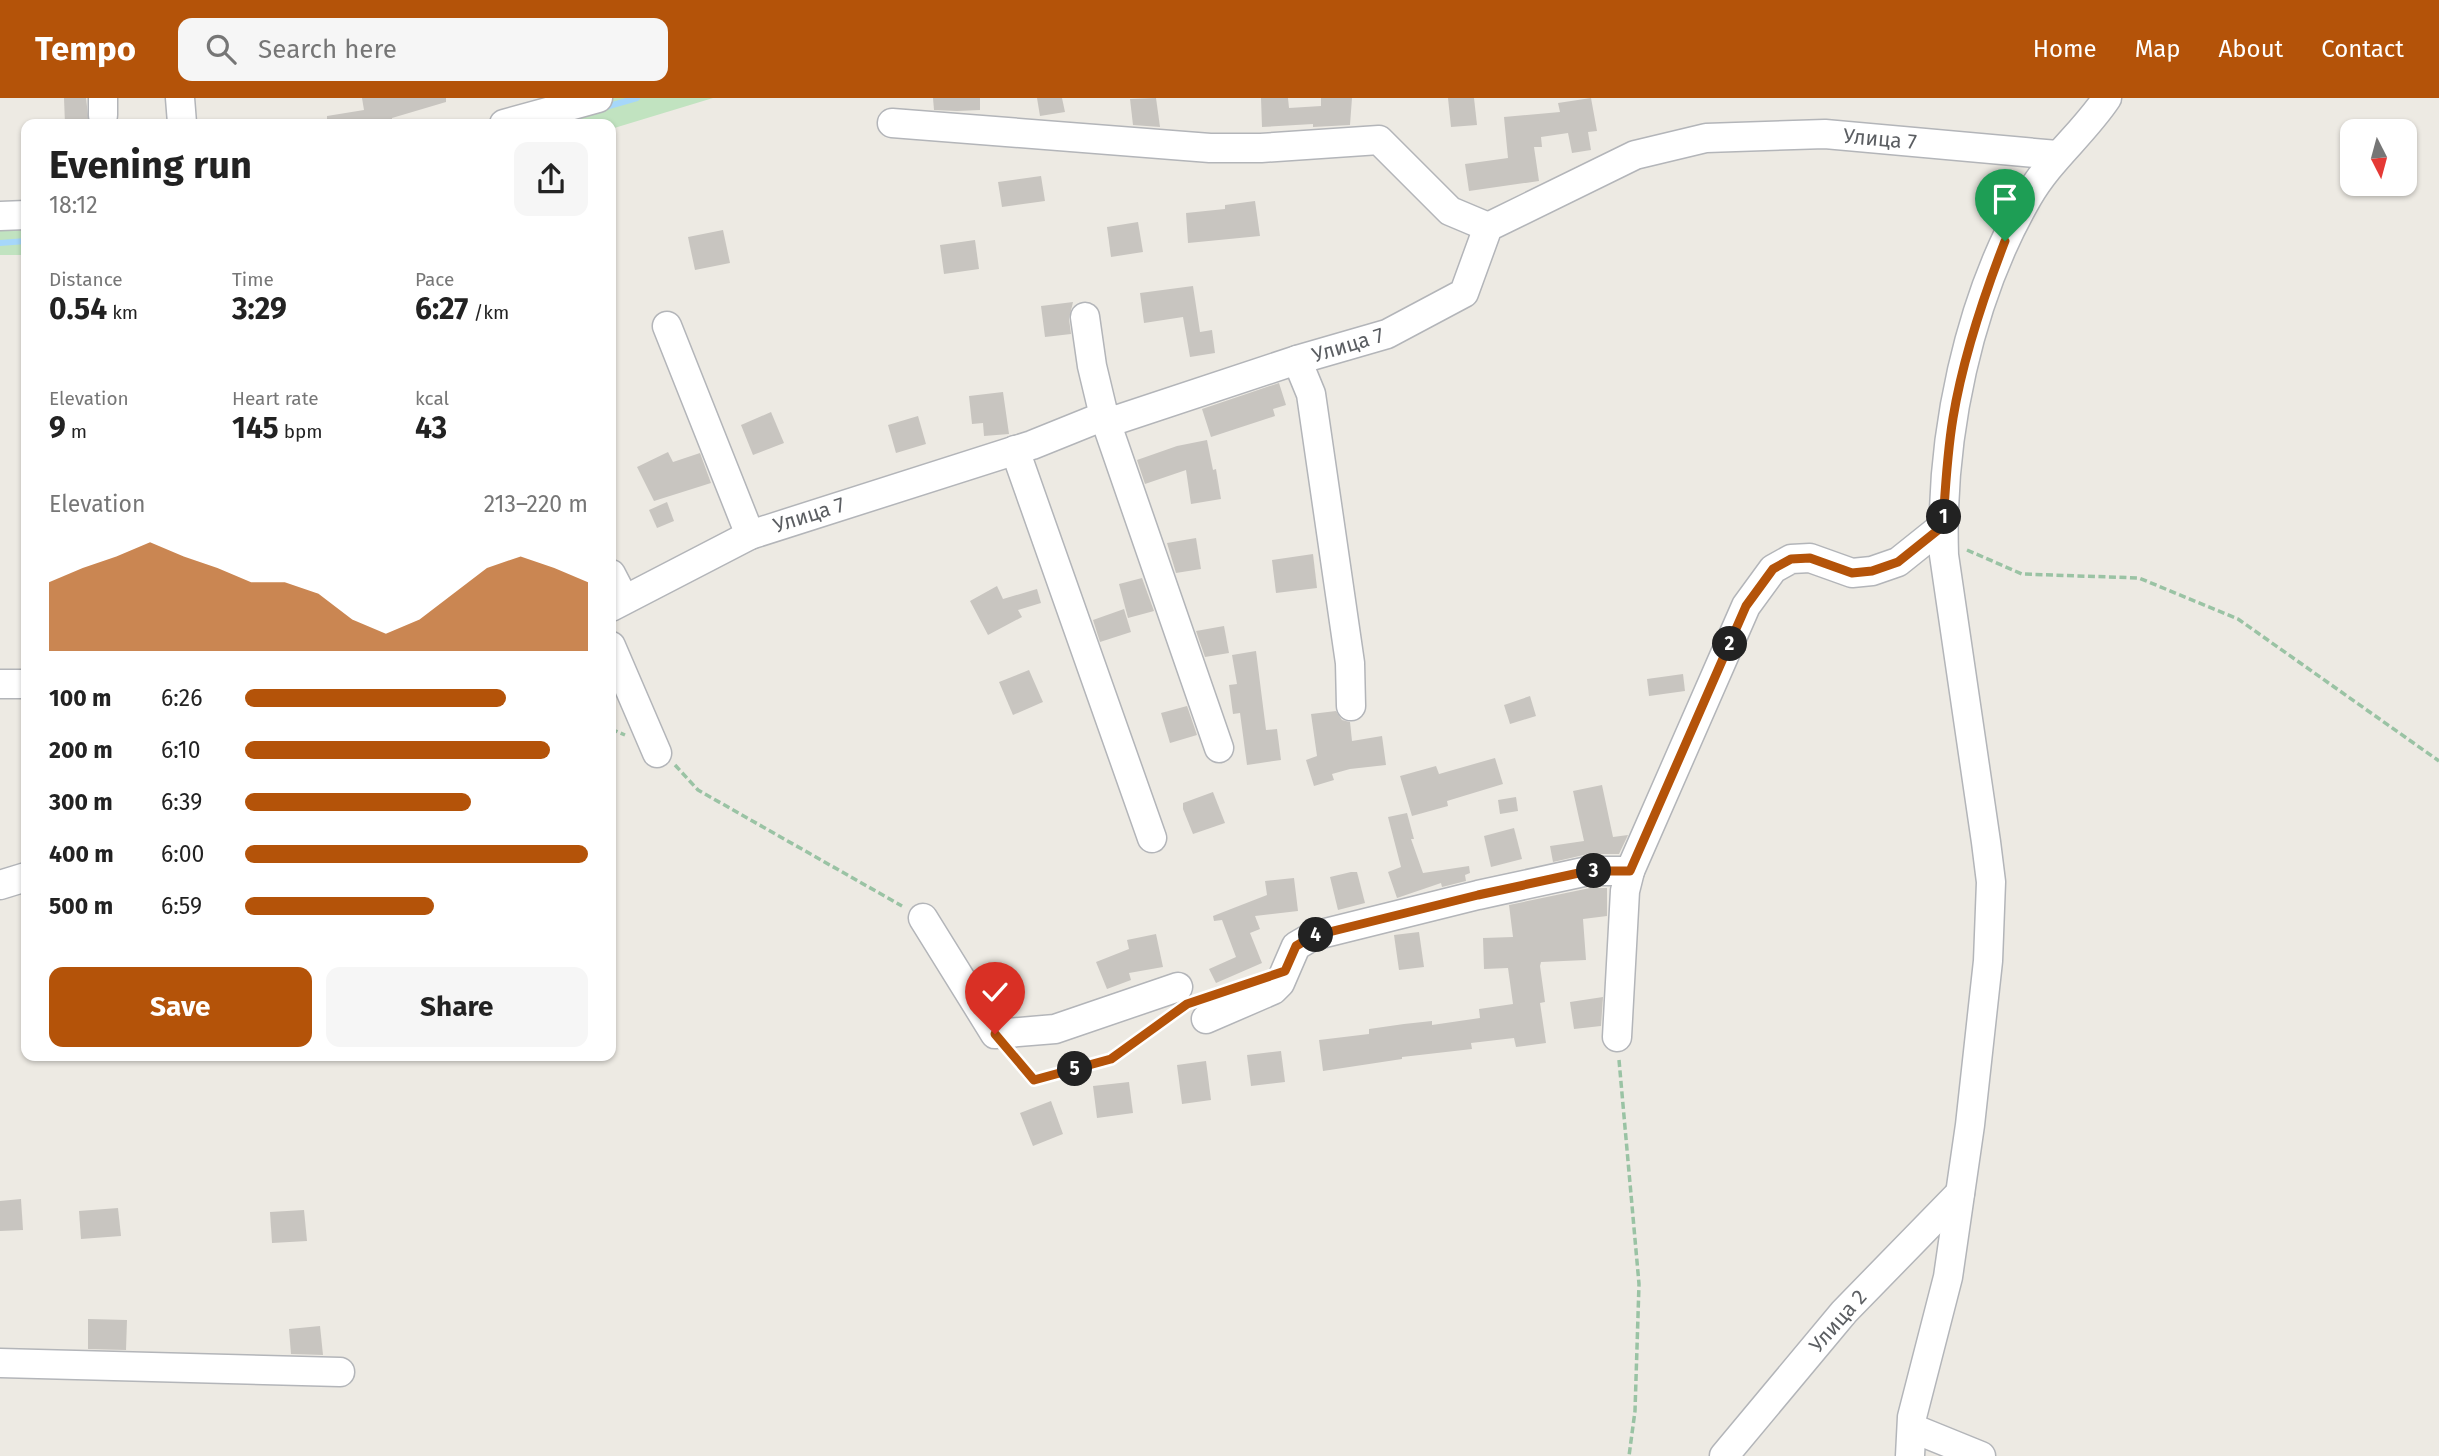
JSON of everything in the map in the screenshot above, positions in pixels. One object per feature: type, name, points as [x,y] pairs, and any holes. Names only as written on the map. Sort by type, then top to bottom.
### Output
[{"type":"street","points":[[523,119],[598,98]]},
{"type":"street","points":[[1910,1456],[1912,1417],[1948,1277],[1970,1125],[1988,961],[1991,882],[1943,533],[1947,460],[1953,416],[1972,334],[2005,241],[2028,196],[2057,155],[2077,137],[2107,98]]},
{"type":"street","points":[[892,123],[1210,148],[1261,148],[1379,140],[1450,211],[1488,227]]},
{"type":"street","name":"Улица 7","points":[[617,603],[750,535],[1015,450],[1104,416],[1116,420],[1297,360],[1387,334],[1464,293],[1488,227],[1635,155],[1706,138],[1825,134],[2057,155]]},
{"type":"street","points":[[0,216],[21,215]]},
{"type":"street","points":[[1085,317],[1092,366],[1104,416],[1219,748]]},
{"type":"street","points":[[667,326],[750,535]]},
{"type":"street","points":[[1297,360],[1311,394],[1350,663],[1351,706]]},
{"type":"street","points":[[1015,450],[1152,838]]},
{"type":"street","points":[[1617,1037],[1625,891],[1630,871],[1746,606],[1773,569],[1791,559],[1810,558],[1852,573],[1886,568],[1943,533]]},
{"type":"street","points":[[616,658],[657,753]]},
{"type":"street","points":[[0,684],[21,684]]},
{"type":"street","points":[[1206,1019],[1273,990],[1280,983],[1296,946],[1313,936],[1588,871],[1630,871]]},
{"type":"street","points":[[0,885],[21,879]]},
{"type":"street","points":[[923,918],[995,1034],[1055,1029],[1178,999]]},
{"type":"street","name":"Улица 2","points":[[1724,1456],[1844,1312],[1960,1194]]},
{"type":"street","points":[[0,1363],[340,1372]]},
{"type":"street","points":[[1912,1428],[1981,1456]]},
{"type":"path","points":[[1943,533],[2022,574],[2139,578],[2238,619],[2439,761]]},
{"type":"path","points":[[616,731],[636,740],[651,752],[666,756],[698,790],[923,918]]},
{"type":"path","points":[[995,1034],[1034,1080],[1111,1059],[1178,999]]},
{"type":"path","points":[[1617,1037],[1639,1284],[1634,1411],[1629,1456]]},
{"type":"green space","points":[[598,98],[713,98],[616,127],[616,119],[523,119]]},
{"type":"green space","points":[[21,215],[21,255],[0,255],[0,216]]},
{"type":"building","points":[[64,98],[86,98],[88,119],[65,119]]},
{"type":"building","points":[[362,98],[446,98],[446,102],[392,119],[327,119],[327,116],[364,110]]},
{"type":"building","points":[[933,98],[980,98],[980,110],[934,110]]},
{"type":"building","points":[[1037,98],[1062,98],[1065,112],[1040,116]]},
{"type":"building","points":[[1156,98],[1160,127],[1133,125],[1130,99]]},
{"type":"building","points":[[1261,98],[1288,98],[1289,108],[1321,106],[1321,98],[1352,98],[1350,125],[1262,127]]},
{"type":"building","points":[[1448,98],[1474,98],[1477,125],[1451,127]]},
{"type":"building","points":[[1591,98],[1597,131],[1588,132],[1591,150],[1572,153],[1568,133],[1541,137],[1542,147],[1534,147],[1539,181],[1469,191],[1465,164],[1508,158],[1504,117],[1560,112],[1558,103]]},
{"type":"building","points":[[1041,176],[1045,201],[1002,207],[998,182]]},
{"type":"building","points":[[1255,201],[1260,236],[1188,243],[1186,213],[1225,209],[1225,205]]},
{"type":"building","points":[[1138,222],[1143,252],[1111,257],[1107,227]]},
{"type":"building","points":[[723,230],[730,263],[695,270],[688,237]]},
{"type":"building","points":[[975,240],[979,269],[944,274],[940,245]]},
{"type":"building","points":[[1193,286],[1200,332],[1212,330],[1215,353],[1190,357],[1183,317],[1144,323],[1140,293]]},
{"type":"building","points":[[1073,302],[1069,319],[1071,334],[1045,337],[1041,306]]},
{"type":"building","points":[[1279,383],[1286,405],[1273,409],[1275,416],[1211,437],[1202,409]]},
{"type":"building","points":[[1003,392],[1009,434],[984,436],[983,423],[972,424],[969,396]]},
{"type":"building","points":[[771,412],[784,443],[753,455],[741,425]]},
{"type":"building","points":[[918,416],[926,444],[896,453],[888,425]]},
{"type":"building","points":[[1207,440],[1221,499],[1191,504],[1186,470],[1145,484],[1137,460],[1177,446]]},
{"type":"building","points":[[668,452],[673,462],[700,453],[711,483],[654,501],[637,467]]},
{"type":"building","points":[[667,502],[674,521],[657,528],[649,510]]},
{"type":"building","points":[[1196,538],[1201,569],[1176,573],[1167,543]]},
{"type":"building","points":[[1313,554],[1317,588],[1276,593],[1272,560]]},
{"type":"building","points":[[1142,578],[1154,611],[1128,618],[1119,584]]},
{"type":"building","points":[[997,586],[1003,599],[1037,589],[1041,603],[1018,610],[1022,617],[988,635],[970,601]]},
{"type":"building","points":[[1124,609],[1131,632],[1100,642],[1093,620]]},
{"type":"building","points":[[1224,626],[1229,653],[1205,657],[1196,631]]},
{"type":"building","points":[[1256,651],[1266,730],[1277,729],[1281,760],[1247,765],[1240,713],[1233,714],[1229,685],[1237,684],[1232,655]]},
{"type":"building","points":[[1029,670],[1043,702],[1013,715],[999,682]]},
{"type":"building","points":[[1683,674],[1685,691],[1649,696],[1647,679]]},
{"type":"building","points":[[1530,696],[1536,716],[1510,724],[1504,705]]},
{"type":"building","points":[[1187,706],[1197,735],[1170,743],[1161,713]]},
{"type":"building","points":[[1336,711],[1342,720],[1350,722],[1352,741],[1382,736],[1386,765],[1332,774],[1334,780],[1314,786],[1306,760],[1317,756],[1311,714]]},
{"type":"building","points":[[1495,758],[1503,784],[1447,801],[1448,806],[1412,816],[1400,776],[1436,766],[1439,774]]},
{"type":"building","points":[[1602,785],[1613,837],[1628,835],[1619,854],[1588,854],[1553,862],[1550,846],[1584,841],[1573,791]]},
{"type":"building","points":[[1213,792],[1225,823],[1193,834],[1183,803]]},
{"type":"building","points":[[1516,797],[1518,811],[1500,814],[1498,800]]},
{"type":"building","points":[[1407,813],[1414,839],[1411,839],[1423,873],[1469,866],[1470,873],[1465,875],[1466,881],[1442,887],[1441,883],[1397,898],[1388,872],[1401,867],[1388,817]]},
{"type":"building","points":[[1514,828],[1522,859],[1491,867],[1484,836]]},
{"type":"building","points":[[1357,872],[1365,903],[1338,910],[1330,877]]},
{"type":"building","points":[[1294,878],[1298,911],[1255,916],[1260,929],[1250,933],[1262,963],[1216,983],[1209,969],[1236,957],[1222,920],[1214,921],[1213,916],[1267,895],[1265,881]]},
{"type":"building","points":[[1590,888],[1607,888],[1607,916],[1583,919],[1586,960],[1541,962],[1545,1002],[1540,1003],[1546,1043],[1516,1047],[1514,1038],[1471,1043],[1472,1049],[1402,1057],[1323,1071],[1319,1040],[1369,1034],[1369,1029],[1404,1024],[1432,1021],[1432,1025],[1480,1018],[1479,1009],[1513,1004],[1508,968],[1484,969],[1483,938],[1513,937],[1509,905]]},
{"type":"building","points":[[1419,932],[1424,967],[1399,970],[1394,935]]},
{"type":"building","points":[[1156,934],[1163,967],[1129,973],[1131,980],[1107,989],[1096,962],[1129,949],[1127,940]]},
{"type":"building","points":[[1603,997],[1601,1026],[1574,1029],[1570,1002]]},
{"type":"building","points":[[1281,1051],[1285,1082],[1251,1086],[1247,1055]]},
{"type":"building","points":[[1206,1061],[1211,1100],[1182,1104],[1177,1065]]},
{"type":"building","points":[[1129,1082],[1133,1113],[1097,1118],[1093,1086]]},
{"type":"building","points":[[1051,1101],[1063,1134],[1033,1146],[1020,1113]]},
{"type":"building","points":[[21,1199],[23,1230],[0,1231],[0,1201]]},
{"type":"building","points":[[118,1208],[121,1236],[81,1239],[79,1211]]},
{"type":"building","points":[[304,1210],[307,1241],[272,1243],[270,1212]]},
{"type":"building","points":[[88,1319],[127,1320],[126,1350],[88,1349]]},
{"type":"building","points":[[320,1326],[323,1355],[291,1354],[289,1329]]},
{"type":"waterway","points":[[602,108],[637,98]]},
{"type":"waterway","points":[[0,243],[21,241]]},
{"type":"route","points":[[995,1034],[1034,1080],[1111,1059],[1187,1004],[1285,971],[1296,946],[1313,936],[1588,871],[1630,871],[1746,606],[1773,569],[1791,559],[1810,558],[1852,573],[1886,568],[1898,562],[1943,526],[1953,416],[1972,334],[2005,241]]}]
